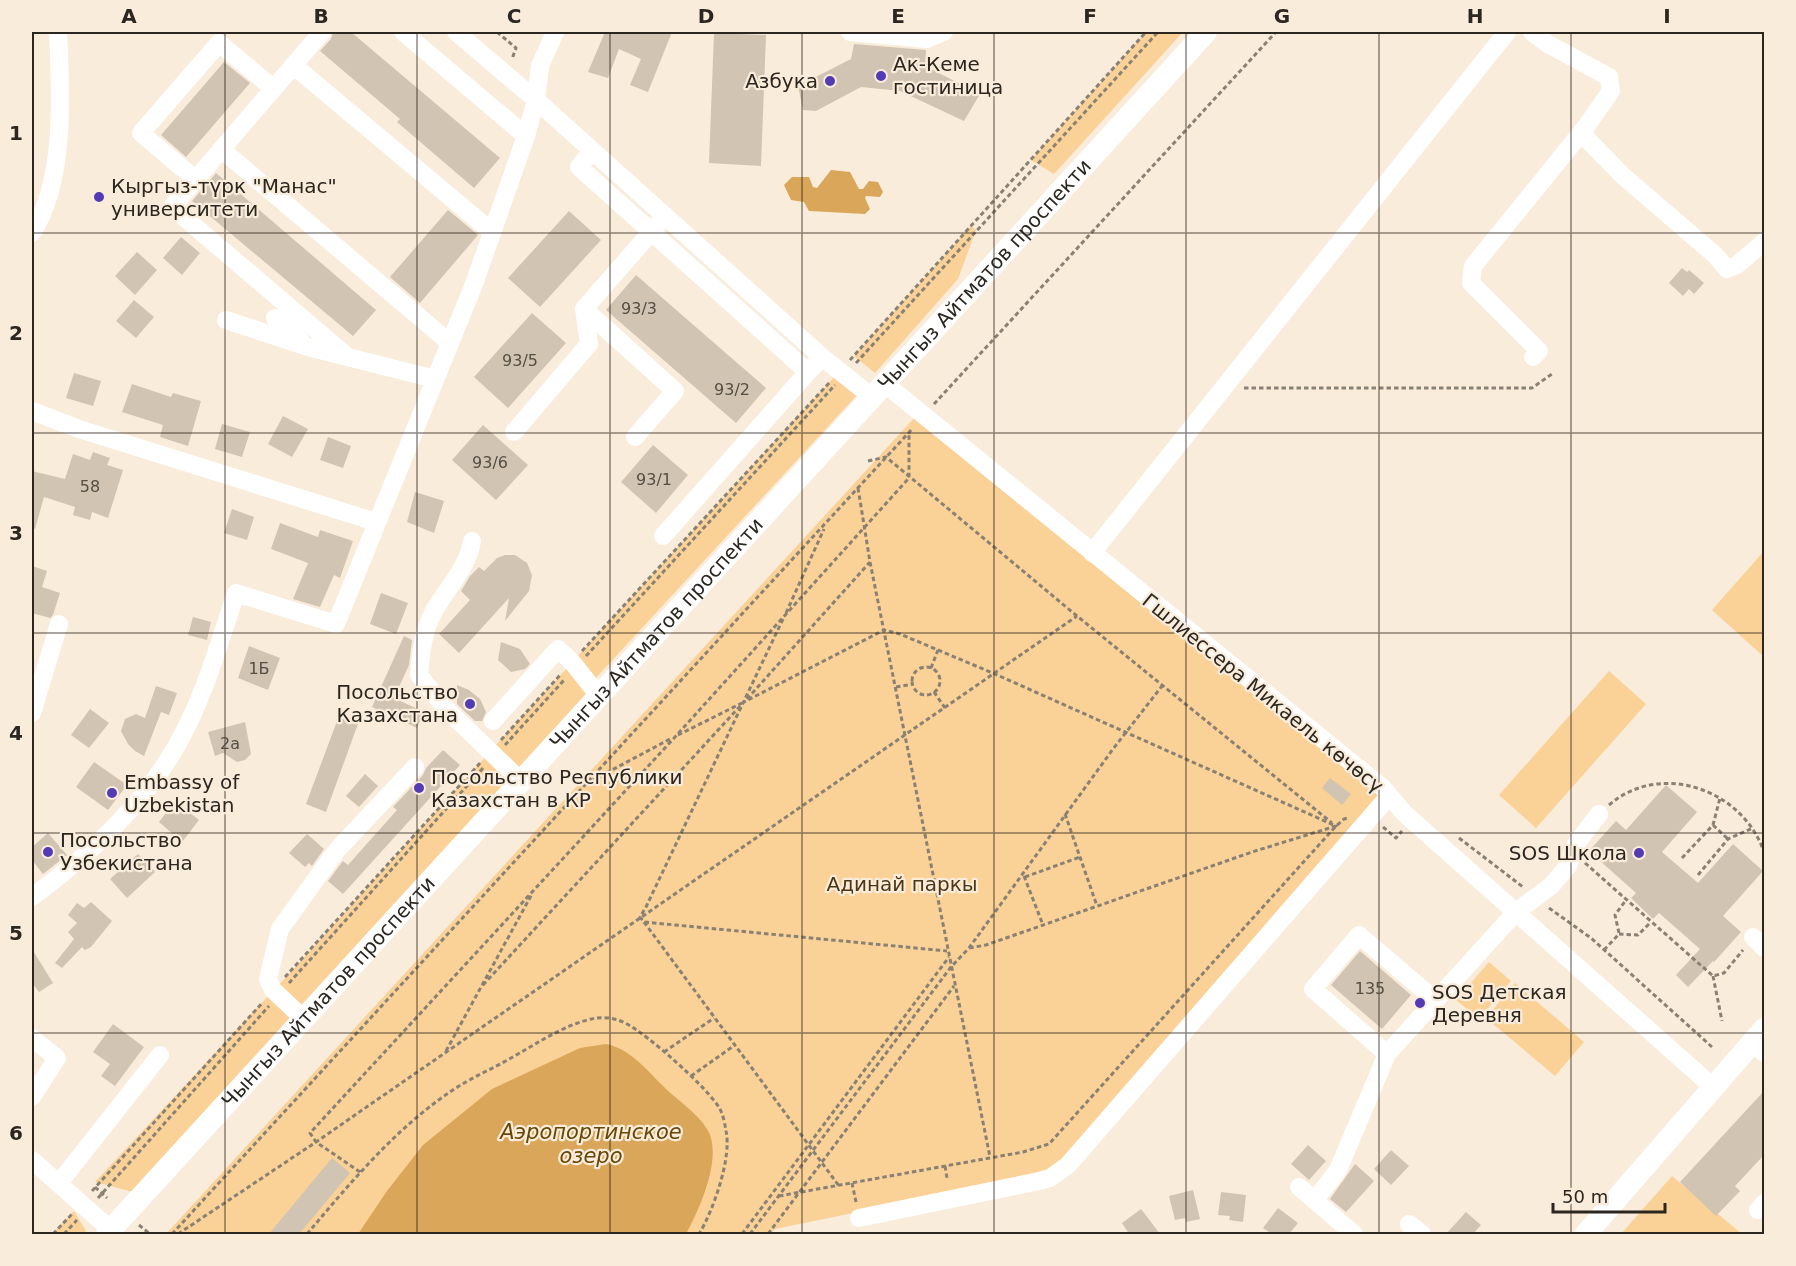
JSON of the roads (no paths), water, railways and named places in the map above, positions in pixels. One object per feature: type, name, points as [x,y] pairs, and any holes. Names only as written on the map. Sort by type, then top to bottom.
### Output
[{"type":"main road","name":"Чынгыз Айтматов проспекти","points":[[109,1232],[1206,32]]},
{"type":"main road","points":[[1586,1234],[1713,1088],[1760,1041]]},
{"type":"street","points":[[32,233],[47,198],[56,156],[61,97],[58,32]]},
{"type":"street","points":[[322,32],[171,207],[350,358]]},
{"type":"street","points":[[403,32],[526,136]]},
{"type":"street","name":"Гшлиессера Микаель көчөсү","points":[[456,32],[536,100],[842,374],[878,390],[1092,554],[1383,788],[1404,813],[1713,1088]]},
{"type":"street","points":[[32,897],[94,847],[125,815],[169,758],[202,694],[236,593],[336,624],[450,343],[492,232],[526,136],[536,100],[540,66],[555,32]]},
{"type":"street","points":[[850,32],[927,39],[944,32]]},
{"type":"street","points":[[1092,554],[1507,32]]},
{"type":"street","points":[[1532,32],[1548,44],[1609,77],[1611,91],[1585,128],[1473,266],[1471,283],[1539,351],[1533,357]]},
{"type":"street","points":[[195,179],[141,133],[219,43],[273,88]]},
{"type":"street","points":[[293,64],[492,232]]},
{"type":"street","points":[[1585,128],[1585,137],[1622,175],[1715,255],[1727,269],[1737,266],[1761,251]]},
{"type":"street","points":[[221,150],[450,343]]},
{"type":"street","points":[[592,151],[579,167],[808,372]]},
{"type":"street","points":[[514,432],[589,344],[584,309],[665,215]]},
{"type":"street","points":[[584,309],[675,391],[635,437]]},
{"type":"street","points":[[275,318],[309,347]]},
{"type":"street","points":[[226,320],[309,347],[435,379]]},
{"type":"street","points":[[663,536],[822,357]]},
{"type":"street","points":[[32,411],[79,429],[376,522]]},
{"type":"street","points":[[472,541],[470,555],[433,613],[422,642],[419,675],[446,709],[521,781]]},
{"type":"street","points":[[32,713],[59,624]]},
{"type":"street","points":[[493,721],[558,649],[574,665],[598,696]]},
{"type":"street","points":[[303,1018],[276,993],[268,979],[280,929],[337,850],[415,767]]},
{"type":"street","points":[[859,1218],[1039,1181],[1050,1178],[1068,1165],[1389,796]]},
{"type":"street","points":[[1315,1200],[1338,1170],[1387,1054],[1516,912],[1551,886],[1568,866],[1576,844],[1599,814]]},
{"type":"street","points":[[1387,1054],[1313,989],[1359,935],[1435,1000]]},
{"type":"street","points":[[32,1038],[57,1058],[32,1097]]},
{"type":"street","points":[[59,1183],[160,1055]]},
{"type":"street","points":[[32,1160],[82,1203],[109,1232]]},
{"type":"street","points":[[1299,1186],[1354,1234]]},
{"type":"water","points":[[831,170],[850,172],[859,189],[863,189],[869,181],[878,182],[883,192],[880,197],[866,196],[870,209],[865,214],[809,211],[804,202],[791,200],[784,185],[792,177],[809,177],[813,187],[817,188]]},
{"type":"water","name":"Аэропортинское озеро","points":[[606,1044],[615,1046],[636,1060],[698,1117],[712,1140],[713,1153],[708,1183],[686,1234],[358,1234],[387,1191],[423,1145],[492,1089],[580,1048]]},
{"type":"place","name":"Ак-Кеме гостиница","points":[[881,76]]},
{"type":"place","name":"Азбука","points":[[830,81]]},
{"type":"place","name":"Кыргыз-түрк \"Манас\" университети","points":[[99,197]]},
{"type":"place","name":"Посольство Казахстана","points":[[470,704]]},
{"type":"place","name":"Посольство Республики Казахстан в КР","points":[[419,788]]},
{"type":"place","name":"Embassy of Uzbekistan","points":[[112,793]]},
{"type":"place","name":"Посольство Узбекистана","points":[[48,852]]},
{"type":"place","name":"SOS Школа","points":[[1639,853]]},
{"type":"place","name":"SOS Детская Деревня","points":[[1420,1003]]},
{"type":"park label","name":"Адинай паркы","points":[[902,884]]}]
